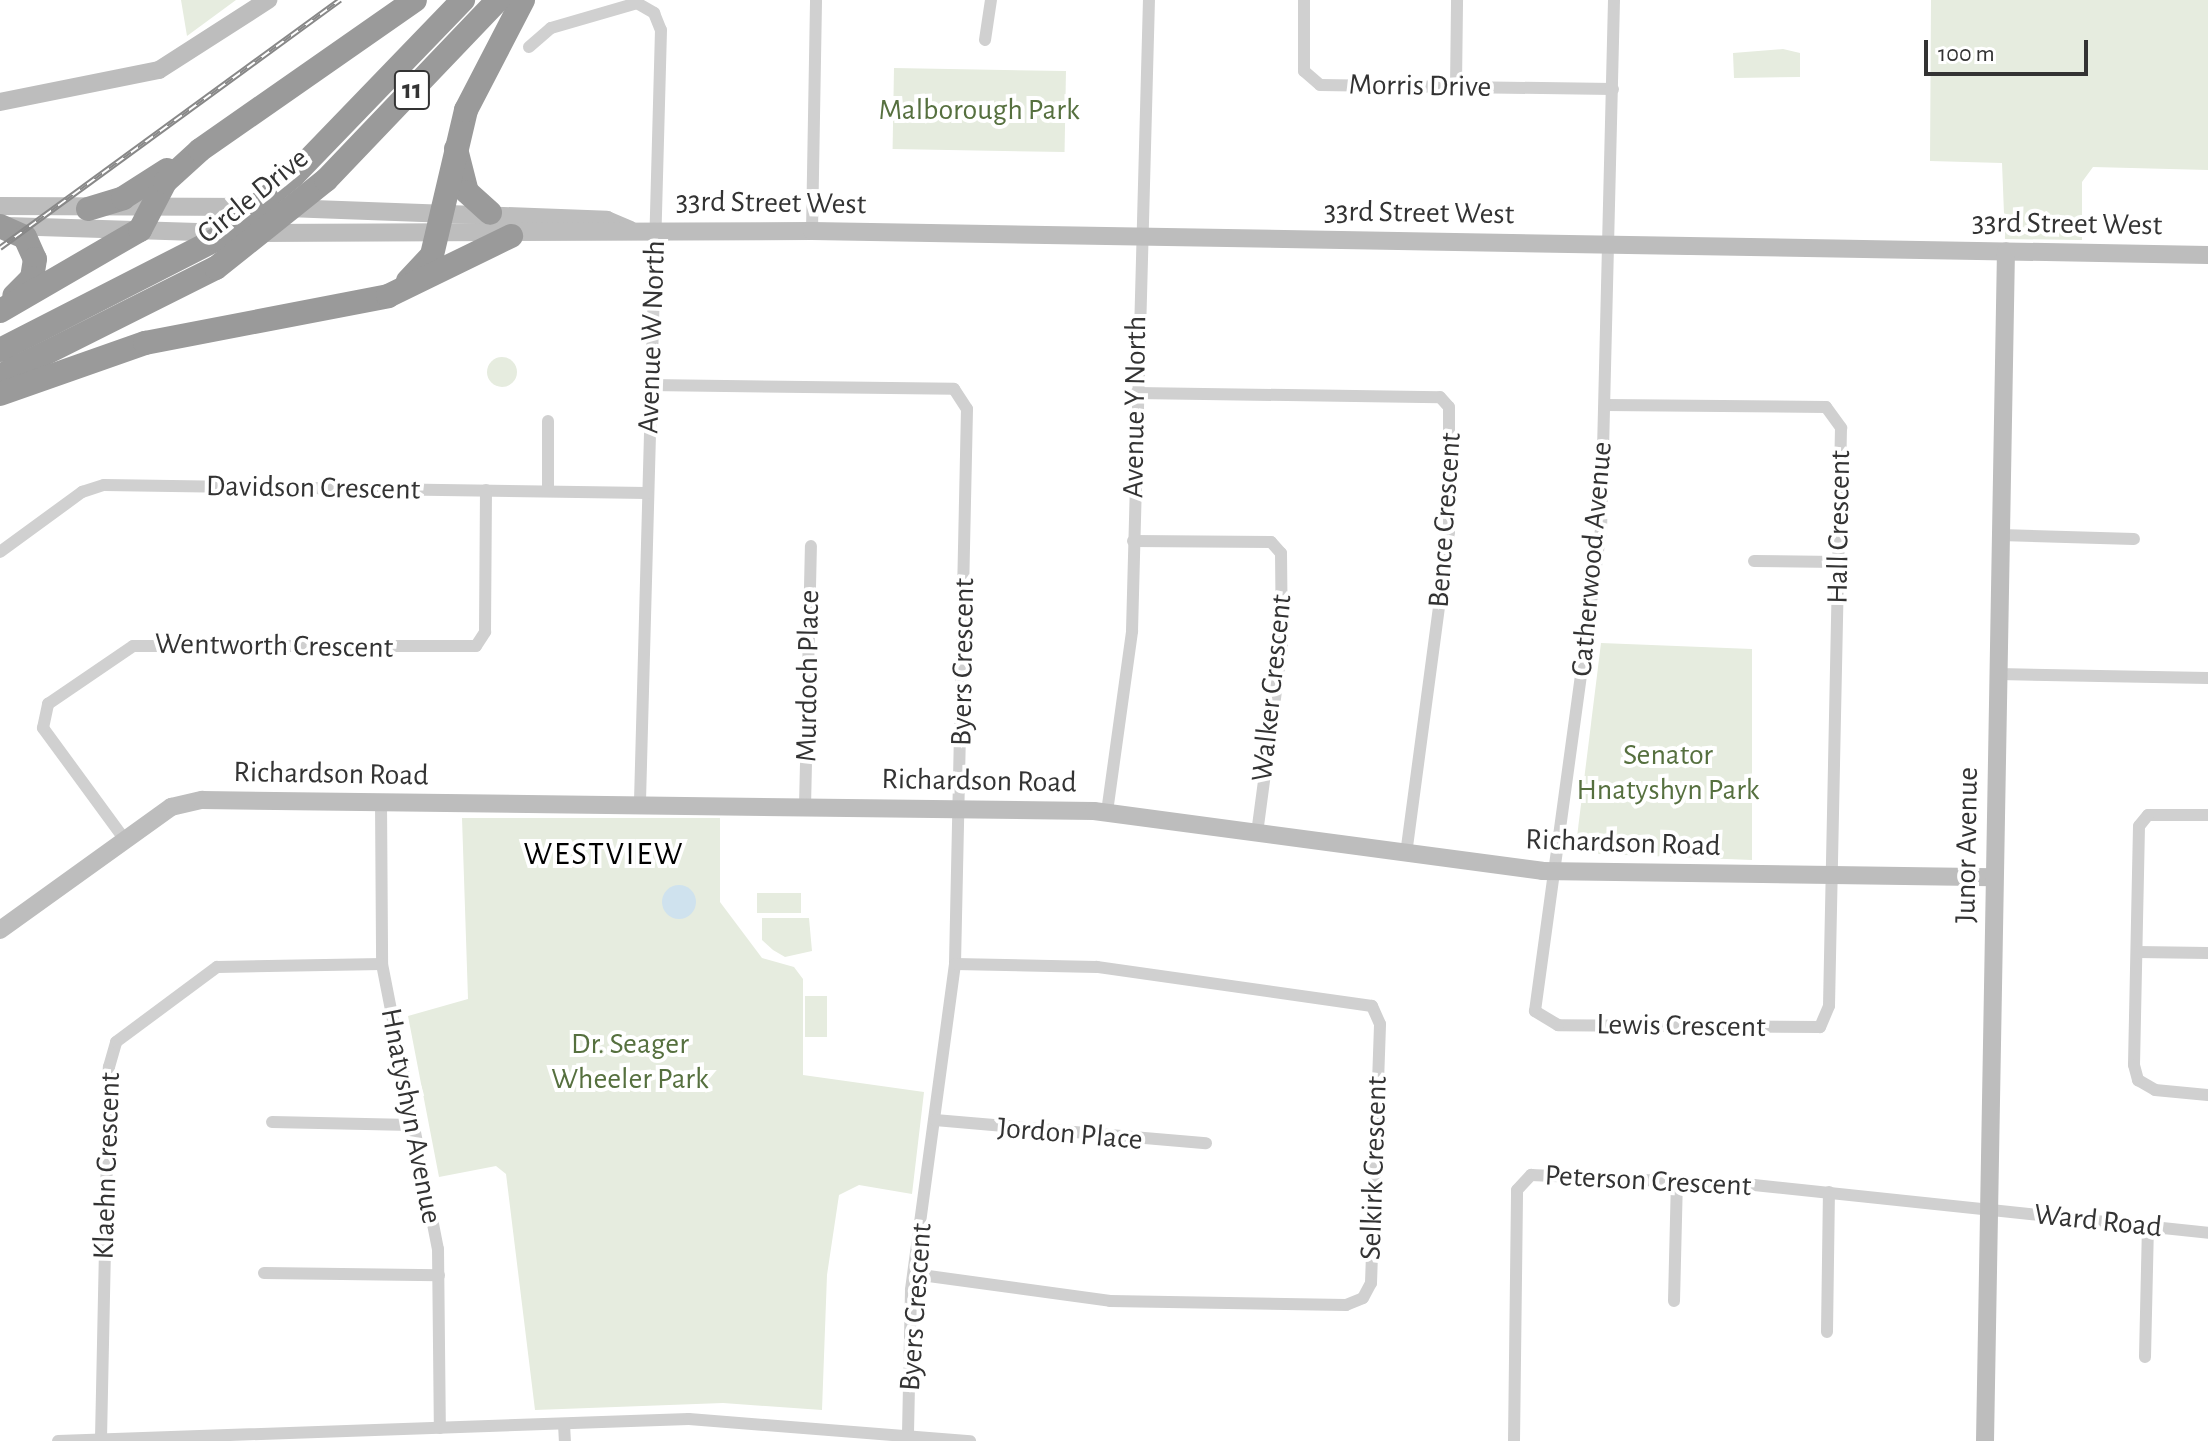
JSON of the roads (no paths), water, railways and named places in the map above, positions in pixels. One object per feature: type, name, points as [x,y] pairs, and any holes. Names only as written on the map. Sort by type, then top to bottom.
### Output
[{"type":"highway","points":[[88,209],[123,198],[200,150],[415,0]]},
{"type":"highway","name":"Circle Drive","points":[[0,350],[170,268],[293,176],[463,0]]},
{"type":"highway","name":"Circle Drive","points":[[0,376],[216,268],[326,180],[498,0]]},
{"type":"highway","points":[[307,312],[414,278],[427,265],[437,211],[459,127],[489,55],[523,0]]},
{"type":"highway","points":[[459,127],[459,174],[472,199],[490,213]]},
{"type":"highway","points":[[0,311],[140,230],[152,206],[200,150]]},
{"type":"highway","points":[[0,226],[25,237],[35,267],[27,286],[0,305]]},
{"type":"highway","points":[[0,394],[145,343],[404,291],[511,236]]},
{"type":"street","points":[[0,102],[159,70],[268,0]]},
{"type":"street","points":[[812,231],[816,0]]},
{"type":"street","points":[[985,40],[991,0]]},
{"type":"street","name":"Avenue Y North","points":[[1107,812],[1131,643],[1149,0]]},
{"type":"street","name":"Morris Drive","points":[[1304,0],[1302,64],[1312,80],[1613,89]]},
{"type":"street","points":[[1456,86],[1457,0]]},
{"type":"street","name":"Catherwood Avenue","points":[[1555,871],[1600,546],[1614,0]]},
{"type":"street","name":"Avenue W North","points":[[529,47],[551,28],[637,3],[654,13],[662,40],[648,385],[640,803]]},
{"type":"street","name":"33rd Street West","points":[[0,206],[490,213],[607,220],[630,230]]},
{"type":"street","name":"33rd Street West","points":[[0,226],[434,238],[630,230],[812,231],[2208,255]]},
{"type":"street","name":"Junor Avenue","points":[[1985,1441],[2006,251]]},
{"type":"street","name":"Byers Crescent","points":[[648,385],[960,393],[967,409],[955,964],[914,1274],[908,1434]]},
{"type":"street","name":"Bence Crescent","points":[[1136,393],[1440,397],[1449,407],[1449,532],[1406,853]]},
{"type":"street","name":"Hall Crescent","points":[[1605,405],[1833,411],[1841,428],[1832,876]]},
{"type":"street","points":[[548,421],[548,491]]},
{"type":"street","name":"Davidson Crescent","points":[[0,552],[82,492],[104,485],[647,493]]},
{"type":"street","name":"Wentworth Crescent","points":[[125,840],[43,728],[44,709],[133,646],[476,646],[485,632],[486,490]]},
{"type":"street","points":[[2000,535],[2134,539]]},
{"type":"street","name":"Walker Crescent","points":[[1133,541],[1271,542],[1281,553],[1282,646],[1257,833]]},
{"type":"street","name":"Murdoch Place","points":[[805,807],[811,546]]},
{"type":"street","points":[[1754,561],[1838,562]]},
{"type":"street","points":[[1998,674],[2208,678]]},
{"type":"street","name":"Richardson Road","points":[[1,927],[125,840],[191,800],[640,803],[1107,812],[1555,871],[1994,877]]},
{"type":"street","name":"Hnatyshyn Avenue","points":[[381,803],[382,964],[439,1275],[440,1428]]},
{"type":"street","points":[[2208,815],[2143,819],[2135,1073],[2155,1090],[2208,1095]]},
{"type":"street","name":"Lewis Crescent","points":[[1555,871],[1535,1002],[1543,1022],[1558,1025],[1820,1027],[1828,1019],[1832,876]]},
{"type":"street","points":[[2137,952],[2208,953]]},
{"type":"street","name":"Klaehn Crescent","points":[[101,1439],[109,1067],[116,1042],[217,967],[382,964]]},
{"type":"street","name":"Selkirk Crescent","points":[[914,1274],[1125,1301],[1346,1305],[1363,1298],[1371,1283],[1380,1024],[1372,1006],[1097,967],[955,964]]},
{"type":"street","name":"Jordon Place","points":[[935,1120],[1206,1143]]},
{"type":"street","points":[[272,1122],[412,1125]]},
{"type":"street","name":"Peterson Crescent","points":[[1514,1441],[1520,1181],[1539,1174],[1677,1180],[1988,1209]]},
{"type":"street","points":[[1674,1301],[1677,1180]]},
{"type":"street","points":[[1827,1332],[1829,1192]]},
{"type":"street","name":"Ward Road","points":[[1988,1209],[2208,1233]]},
{"type":"street","points":[[2145,1357],[2148,1226]]},
{"type":"street","points":[[264,1273],[439,1275]]},
{"type":"street","points":[[58,1441],[724,1419],[970,1441]]},
{"type":"street","points":[[564,1424],[565,1441]]},
{"type":"water","points":[[679,885],[691,890],[696,902],[691,914],[679,919],[667,914],[662,902],[667,890]]},
{"type":"railway","points":[[0,248],[340,0]]},
{"type":"district","name":"WESTVIEW","points":[[604,854]]},
{"type":"park label","name":"Malborough Park","points":[[979,110]]},
{"type":"park label","name":"Senator Hnatyshyn Park","points":[[1668,772]]},
{"type":"park label","name":"Dr. Seager Wheeler Park","points":[[630,1061]]}]
